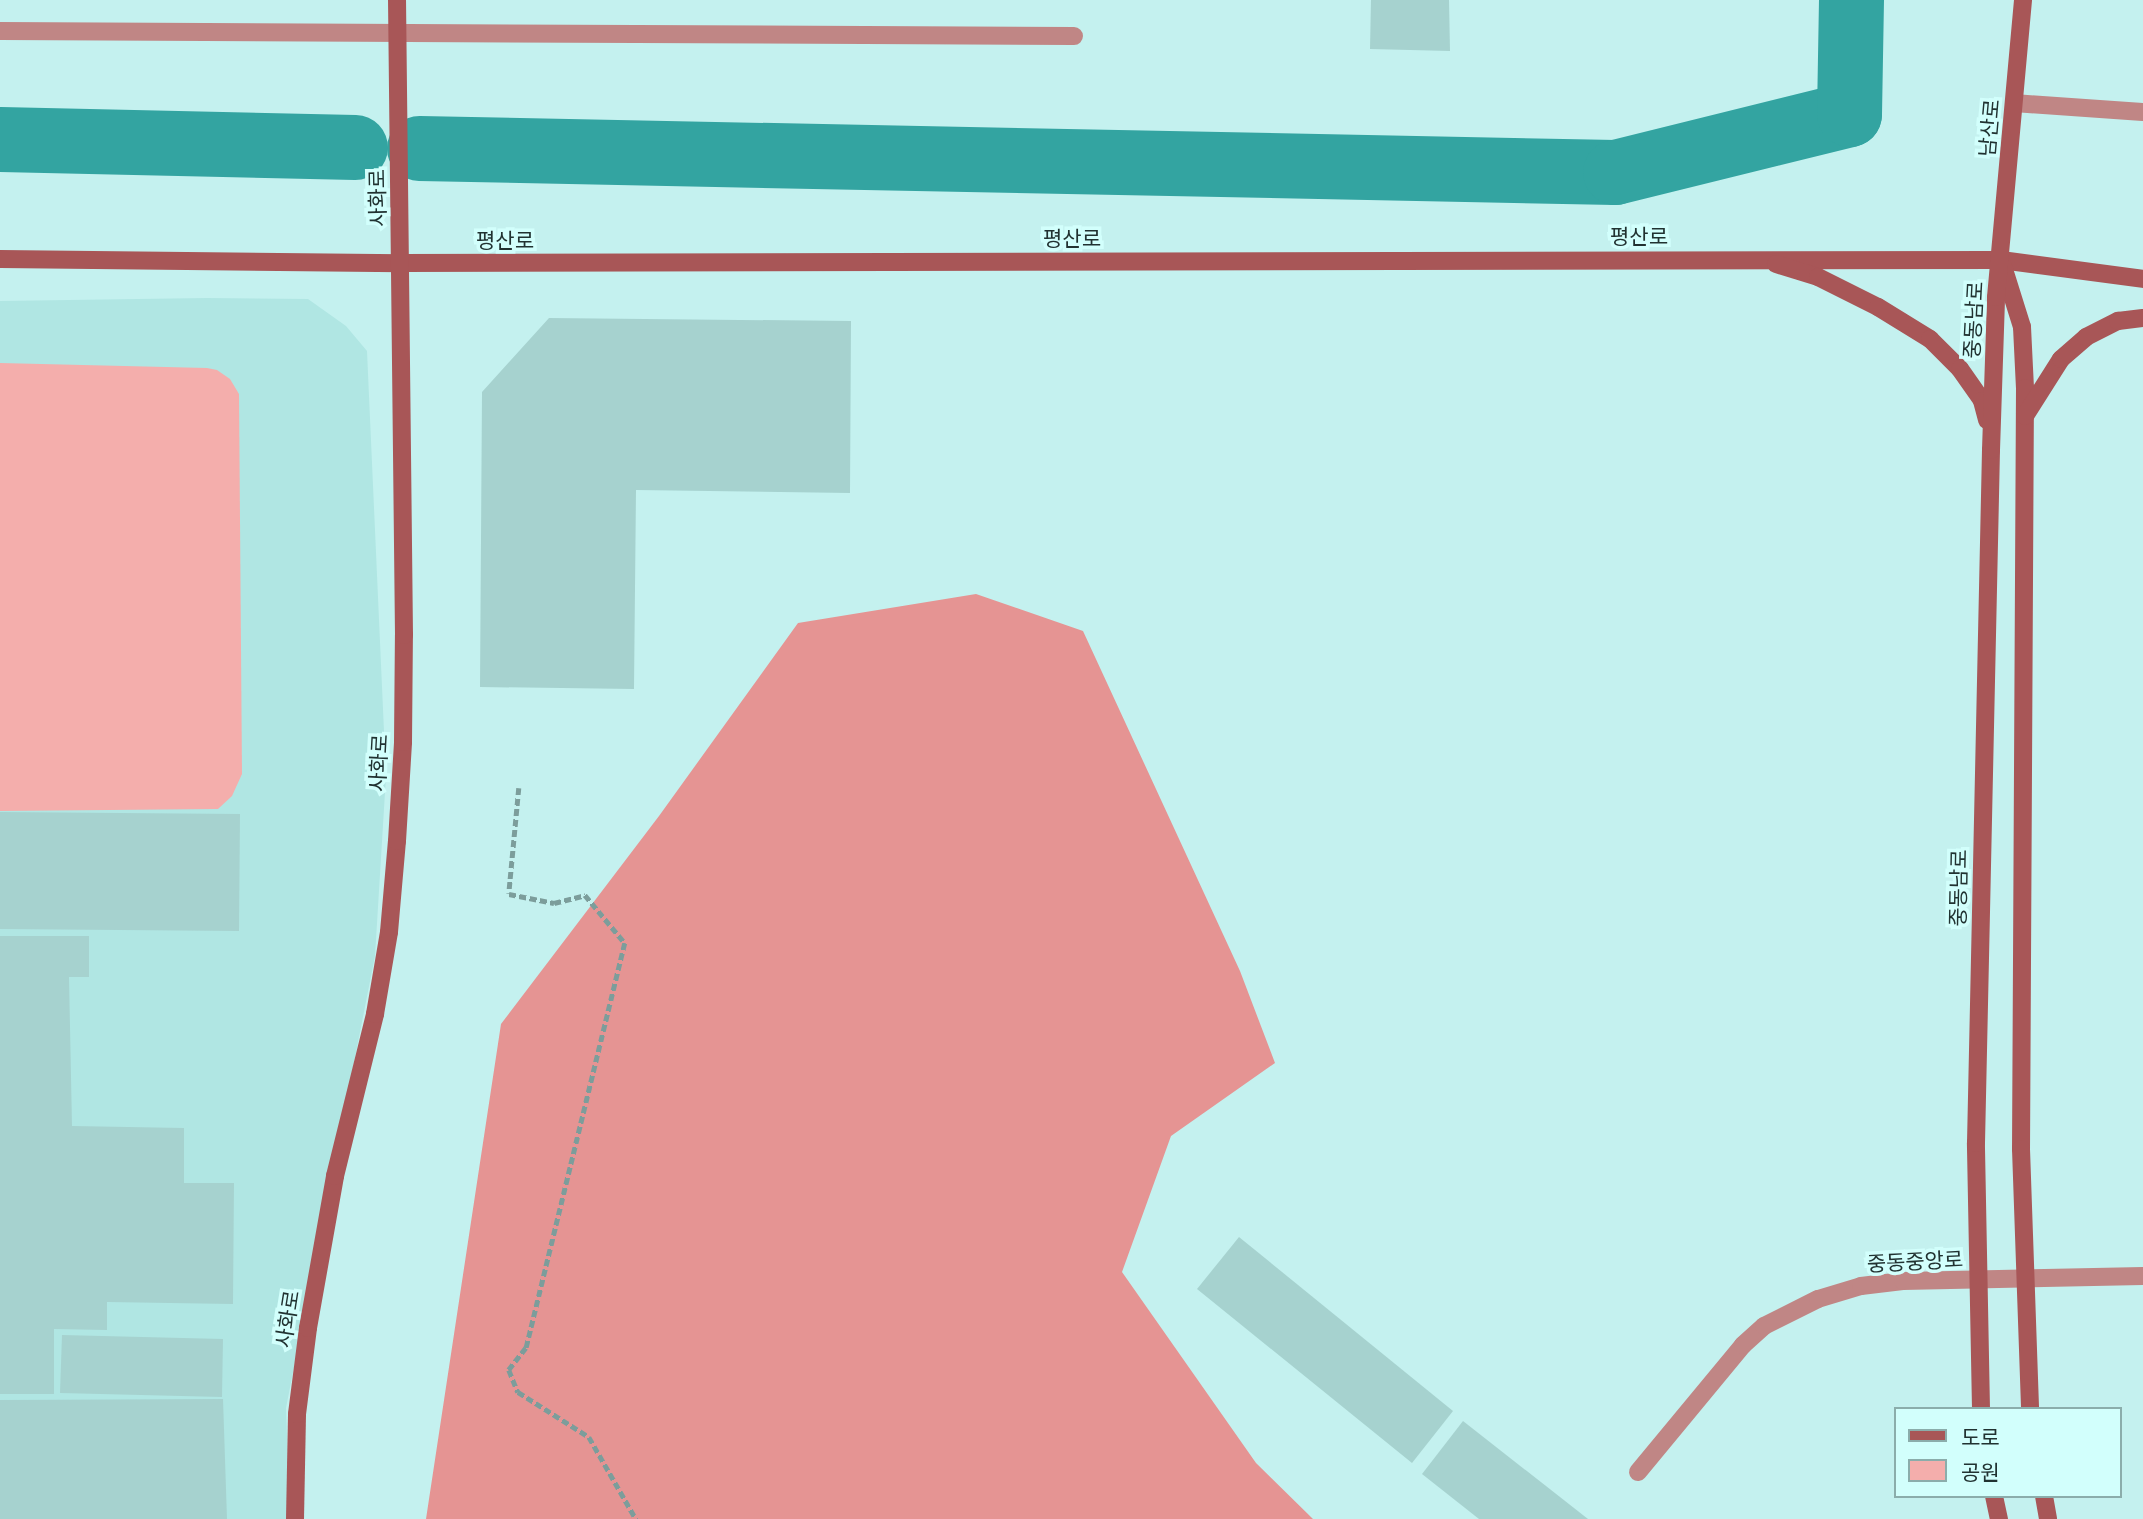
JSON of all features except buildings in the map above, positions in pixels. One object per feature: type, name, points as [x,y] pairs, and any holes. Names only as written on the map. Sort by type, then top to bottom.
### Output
[{"type":"main road","name":"사화로","points":[[295,1519],[297,1414],[308,1328],[335,1176],[375,1014],[389,932],[403,742],[402,262],[397,0]]},
{"type":"main road","name":"남산로","points":[[2001,260],[2023,0]]},
{"type":"main road","name":"평산로","points":[[0,258],[402,262],[1759,258],[2001,260],[2143,279]]},
{"type":"main road","points":[[1759,258],[1818,277],[1878,307],[1930,339],[1960,369],[1982,401],[1991,435]]},
{"type":"main road","name":"중동남로","points":[[2001,260],[2022,327],[2025,415],[2021,1149],[2030,1407]]},
{"type":"main road","name":"중동남로","points":[[1981,1407],[1976,1143],[1991,435],[1996,297],[2001,260]]},
{"type":"main road","points":[[2025,415],[2061,359],[2086,337],[2118,321],[2143,318]]},
{"type":"main road","points":[[1994,1498],[1999,1519]]},
{"type":"main road","points":[[2044,1498],[2048,1519]]},
{"type":"street","points":[[0,31],[1074,36]]},
{"type":"street","points":[[2014,103],[2143,111]]},
{"type":"street","name":"중동중앙로","points":[[1638,1472],[1743,1345],[1764,1326],[1792,1309],[1861,1286],[1903,1281],[2143,1276]]},
{"type":"path","points":[[519,788],[509,894],[554,902],[585,895],[625,943],[526,1348],[509,1370],[518,1392],[589,1437],[636,1519]]},
{"type":"shaded area","points":[[308,299],[346,326],[367,351],[386,776],[375,956],[286,1408],[290,1519],[0,1519],[0,301]]},
{"type":"shaded area","points":[[976,594],[1083,631],[1240,971],[1275,1063],[1171,1136],[1122,1272],[1256,1463],[1313,1519],[426,1519],[501,1024],[659,816],[798,623]]},
{"type":"green space","points":[[0,363],[207,368],[217,370],[230,379],[239,394],[242,774],[232,796],[218,809],[0,811]]},
{"type":"waterway","points":[[419,148],[1615,172],[1849,114],[1851,0]]},
{"type":"waterway","points":[[0,139],[355,147]]}]
